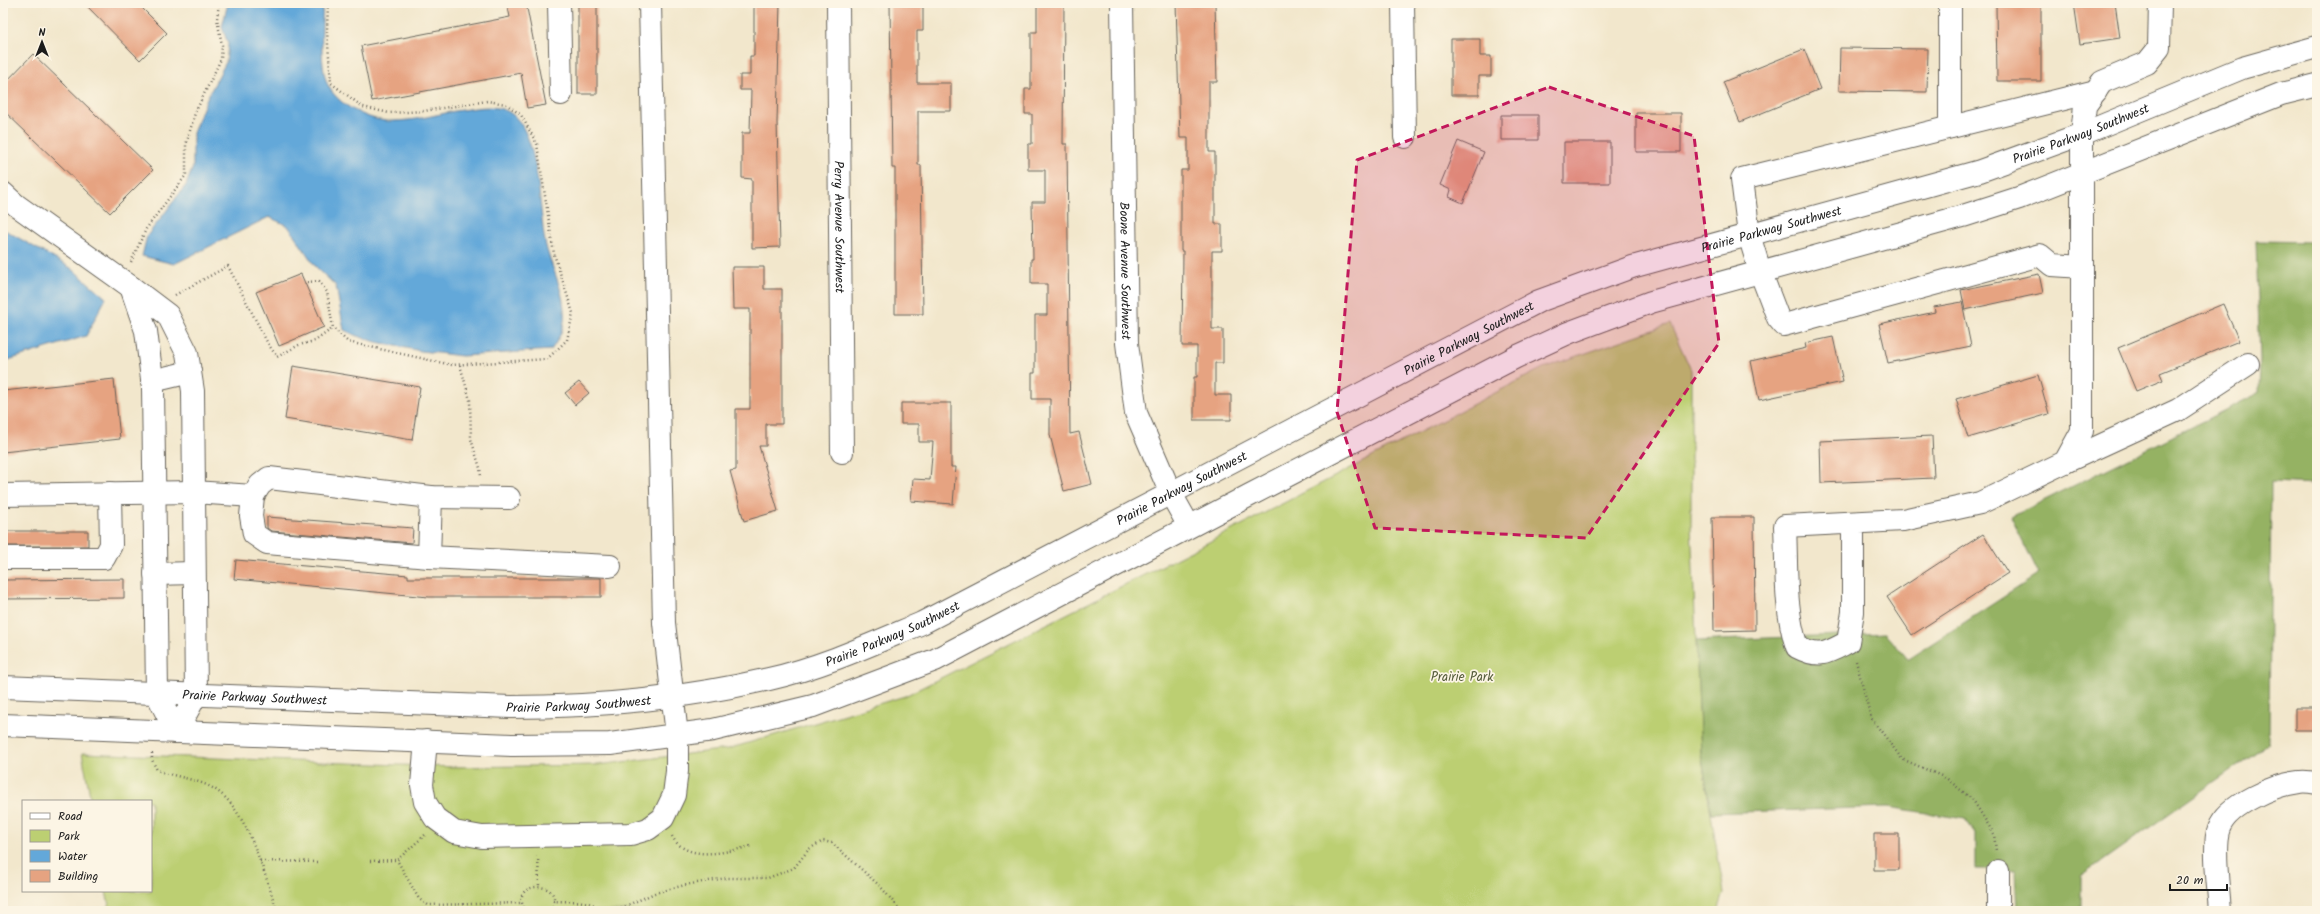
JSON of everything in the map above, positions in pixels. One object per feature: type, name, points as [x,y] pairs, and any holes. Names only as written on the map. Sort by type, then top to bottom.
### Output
[{"type":"street","points":[[560,3],[561,94]]},
{"type":"street","points":[[426,741],[422,785],[425,802],[438,821],[454,832],[482,837],[631,834],[648,830],[663,818],[674,795],[677,771],[677,735],[671,698],[664,623],[650,3]]},
{"type":"street","name":"Perry Avenue Southwest","points":[[838,3],[842,452]]},
{"type":"street","name":"Boone Avenue Southwest","points":[[1122,3],[1126,343],[1136,413],[1171,494],[1189,526]]},
{"type":"street","points":[[1403,3],[1405,137]]},
{"type":"street","points":[[1950,3],[1950,128]]},
{"type":"street","points":[[2065,462],[2082,431],[2082,134],[2085,106],[2102,82],[2147,62],[2159,48],[2160,3]]},
{"type":"street","name":"Prairie Parkway Southwest","points":[[3,687],[196,696],[511,707],[622,704],[671,698],[770,679],[841,656],[922,623],[1539,301],[1632,266],[1980,171],[2082,134],[2242,68],[2317,47]]},
{"type":"street","points":[[3,725],[512,745],[610,744],[743,724],[813,706],[935,660],[1189,526],[1516,357],[1568,333],[1651,302],[1963,216],[2019,198],[2274,97],[2317,85]]},
{"type":"street","points":[[2082,268],[2052,265],[2040,255],[1784,325],[1778,318],[1760,271],[1750,234],[1742,179],[2096,91]]},
{"type":"street","points":[[3,193],[16,205],[130,277],[168,315],[187,353],[193,391],[196,696],[176,732]]},
{"type":"street","points":[[130,277],[146,330],[152,381],[157,694],[176,732]]},
{"type":"street","points":[[1853,523],[1853,612],[1848,642],[1826,654],[1810,654],[1797,647],[1792,633],[1789,607],[1785,526],[1903,520],[1980,502],[2178,410],[2248,364]]},
{"type":"street","points":[[152,381],[190,372]]},
{"type":"street","points":[[509,498],[431,496],[269,478],[260,485],[253,496],[251,516],[254,534],[267,543],[429,557],[610,566]]},
{"type":"street","points":[[3,495],[194,492],[253,496]]},
{"type":"street","points":[[3,558],[104,558],[111,545],[110,493]]},
{"type":"street","points":[[429,557],[431,496]]},
{"type":"street","points":[[155,574],[194,573]]},
{"type":"street","points":[[2220,911],[2216,845],[2218,829],[2225,817],[2242,803],[2262,793],[2308,782]]},
{"type":"street","points":[[1998,871],[1998,911]]},
{"type":"path","points":[[130,277],[146,228],[186,175],[186,145],[195,113],[221,59],[222,45],[217,19],[218,3]]},
{"type":"path","points":[[307,282],[319,281],[327,292],[333,328],[348,342],[414,358],[452,365],[547,359],[567,340],[573,313],[554,254],[537,144],[521,115],[506,104],[487,102],[424,111],[390,113],[363,108],[331,83],[327,30],[328,3]]},
{"type":"path","points":[[168,292],[173,295],[228,266],[267,342],[278,357],[299,345],[315,341],[333,328]]},
{"type":"path","points":[[460,365],[470,400],[471,439],[480,468],[482,497]]},
{"type":"path","points":[[1848,642],[1860,671],[1871,718],[1902,760],[1946,778],[1973,800],[1994,834],[1998,871]]},
{"type":"path","points":[[152,753],[152,760],[157,770],[206,785],[220,792],[230,802],[239,817],[260,861],[277,911]]},
{"type":"path","points":[[663,818],[676,843],[693,852],[725,852],[751,846]]},
{"type":"path","points":[[370,860],[397,860],[438,821]]},
{"type":"path","points":[[537,836],[538,886]]},
{"type":"path","points":[[614,911],[654,892],[684,885],[726,878],[768,878],[794,868],[809,849],[823,840],[832,843],[880,886],[901,911]]},
{"type":"path","points":[[397,860],[419,899],[428,905],[522,903]]},
{"type":"path","points":[[260,861],[320,862]]},
{"type":"path","points":[[526,911],[522,903],[526,891],[538,886],[549,891],[553,901],[550,911]]},
{"type":"path","points":[[553,901],[590,903],[596,905],[601,911]]},
{"type":"highlighted area","points":[[1549,87],[1694,136],[1719,343],[1586,538],[1375,528],[1337,412],[1357,160]]},
{"type":"green space","points":[[2256,241],[2317,242],[2317,484],[2271,482],[2269,743],[2081,876],[2081,911],[2017,911],[2015,870],[1976,870],[1976,834],[1965,819],[1888,807],[1711,813],[1701,753],[1696,641],[1885,633],[1908,659],[2039,574],[2011,517],[2259,393],[2260,360]]},
{"type":"green space","name":"Prairie Park","points":[[1670,324],[1691,370],[1691,524],[1701,753],[1724,893],[1718,911],[110,911],[106,892],[152,892],[152,800],[91,800],[82,753],[453,767],[598,765],[728,749],[905,696],[1205,544],[1543,368]]},
{"type":"water","points":[[228,3],[323,3],[322,58],[326,80],[329,87],[342,102],[366,116],[384,121],[401,121],[424,118],[455,111],[489,107],[502,109],[509,112],[519,121],[527,135],[532,153],[539,192],[545,242],[563,300],[563,326],[560,336],[551,350],[462,356],[421,351],[376,342],[344,330],[336,286],[315,266],[288,226],[269,217],[174,264],[142,256],[147,236],[186,185],[193,167],[193,133],[207,98],[226,62],[228,44],[222,27]]},
{"type":"water","points":[[3,229],[71,268],[106,298],[86,336],[8,360],[3,358]]},
{"type":"building","points":[[84,3],[137,3],[167,33],[140,60]]},
{"type":"building","points":[[507,3],[526,3],[546,105],[527,108],[521,73],[372,101],[361,46],[510,17]]},
{"type":"building","points":[[578,3],[597,3],[597,94],[578,94]]},
{"type":"building","points":[[754,3],[780,3],[777,122],[780,247],[752,248],[752,179],[742,178],[742,133],[750,133],[751,90],[740,90],[740,75],[750,75],[750,56],[754,56]]},
{"type":"building","points":[[890,3],[923,3],[923,31],[917,31],[917,83],[951,83],[951,111],[918,111],[918,165],[921,165],[923,314],[895,314],[895,168],[892,168]]},
{"type":"building","points":[[1037,3],[1064,3],[1063,144],[1067,144],[1070,434],[1079,432],[1092,484],[1064,491],[1050,435],[1050,399],[1032,399],[1032,373],[1035,373],[1035,315],[1047,315],[1047,284],[1031,284],[1031,259],[1033,259],[1032,202],[1045,202],[1045,170],[1028,170],[1028,144],[1032,144],[1032,114],[1025,114],[1025,89],[1031,89],[1031,32],[1037,32]]},
{"type":"building","points":[[1176,3],[1215,3],[1217,82],[1209,82],[1209,152],[1215,152],[1215,224],[1222,224],[1222,251],[1212,251],[1212,329],[1223,329],[1223,363],[1215,363],[1215,395],[1231,395],[1231,420],[1194,420],[1194,377],[1197,377],[1197,346],[1182,346],[1183,251],[1181,251],[1181,170],[1188,170],[1188,138],[1180,138]]},
{"type":"building","points":[[1996,3],[2041,3],[2041,81],[1997,81]]},
{"type":"building","points":[[2074,3],[2115,3],[2120,38],[2080,44]]},
{"type":"building","points":[[1451,39],[1480,39],[1480,56],[1491,56],[1491,76],[1479,76],[1479,95],[1451,95]]},
{"type":"building","points":[[1840,48],[1928,49],[1927,92],[1839,91]]},
{"type":"building","points":[[1804,49],[1820,89],[1740,122],[1723,82]]},
{"type":"building","points":[[33,54],[153,170],[110,213],[3,110],[3,85]]},
{"type":"building","points":[[1636,113],[1681,113],[1681,152],[1636,152]]},
{"type":"building","points":[[1501,115],[1538,115],[1538,140],[1501,140]]},
{"type":"building","points":[[1458,141],[1484,152],[1463,203],[1449,197],[1451,190],[1440,185]]},
{"type":"building","points":[[1564,142],[1610,142],[1610,183],[1564,183]]},
{"type":"building","points":[[732,267],[764,267],[764,289],[782,289],[782,424],[766,424],[766,446],[759,446],[778,511],[744,521],[730,471],[736,470],[736,409],[750,409],[750,309],[733,309]]},
{"type":"building","points":[[301,274],[324,327],[279,346],[256,292]]},
{"type":"building","points":[[2039,274],[2043,293],[1965,310],[1961,290]]},
{"type":"building","points":[[1962,302],[1971,346],[1888,363],[1879,324],[1935,312],[1934,307]]},
{"type":"building","points":[[2223,304],[2239,341],[2160,373],[2163,380],[2136,391],[2118,348]]},
{"type":"building","points":[[1833,337],[1843,382],[1759,400],[1751,361],[1806,348],[1805,343]]},
{"type":"building","points":[[293,366],[420,387],[412,440],[285,419]]},
{"type":"building","points":[[2038,375],[2049,414],[1968,438],[1956,399]]},
{"type":"building","points":[[114,379],[120,439],[3,452],[3,391]]},
{"type":"building","points":[[579,382],[589,393],[575,405],[565,393]]},
{"type":"building","points":[[901,403],[951,403],[951,467],[956,467],[953,504],[911,501],[913,479],[930,480],[933,442],[919,442],[919,424],[901,424]]},
{"type":"building","points":[[1932,436],[1934,478],[1821,483],[1820,441]]},
{"type":"building","points":[[267,517],[413,528],[412,543],[271,531],[267,528]]},
{"type":"building","points":[[1712,517],[1754,517],[1755,630],[1714,631]]},
{"type":"building","points":[[3,531],[88,531],[88,546],[3,546]]},
{"type":"building","points":[[1983,534],[2008,573],[1912,635],[1887,597]]},
{"type":"building","points":[[236,560],[408,575],[408,578],[601,578],[601,597],[429,597],[234,579]]},
{"type":"building","points":[[124,579],[124,598],[3,599],[3,580]]},
{"type":"building","points":[[2295,708],[2317,708],[2317,730],[2295,730]]},
{"type":"building","points":[[1874,834],[1899,834],[1899,870],[1874,870]]}]
